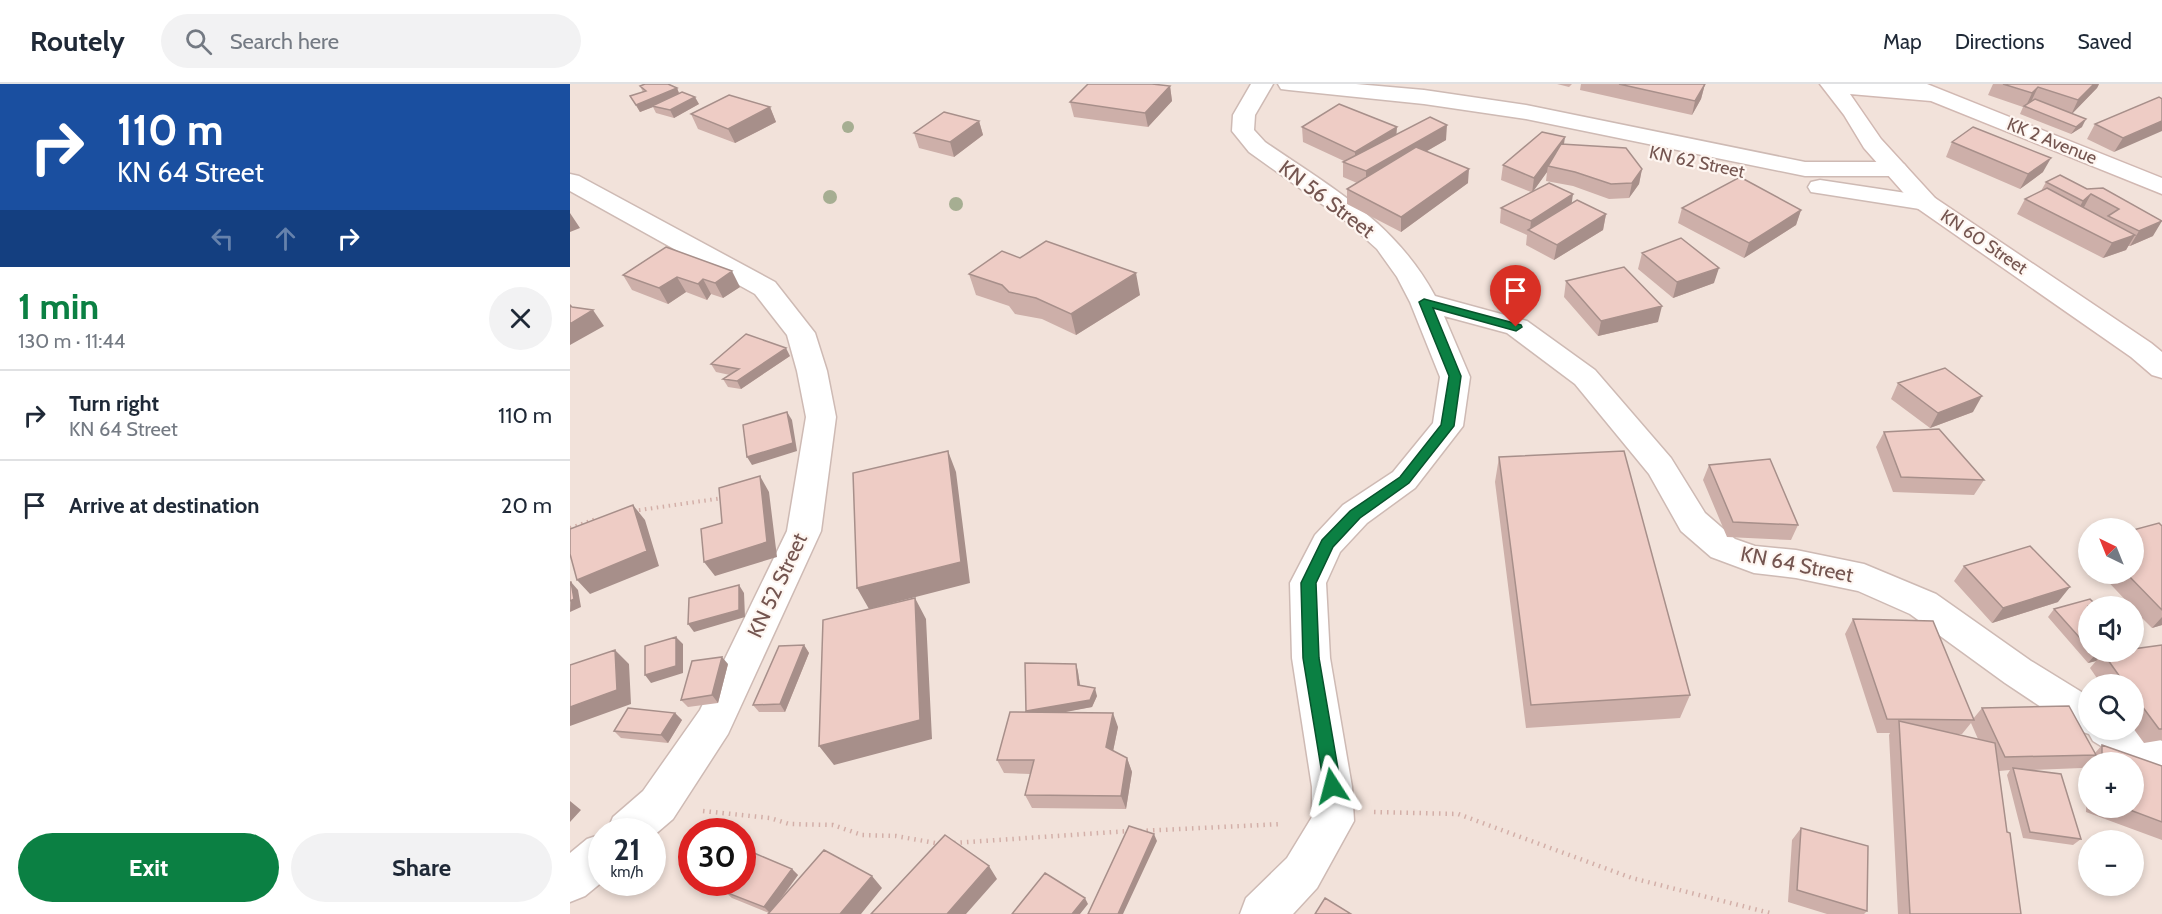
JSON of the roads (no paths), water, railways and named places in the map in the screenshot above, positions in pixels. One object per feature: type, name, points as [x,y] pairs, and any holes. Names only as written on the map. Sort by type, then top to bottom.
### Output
[{"type":"street","name":"KN 56 Street","points":[[1262,84],[1244,115],[1243,131],[1257,147],[1356,217],[1386,244],[1410,275],[1455,376],[1448,426],[1404,480],[1355,514],[1327,544],[1308,583],[1311,658],[1332,786],[1333,821],[1302,873],[1263,914]]},
{"type":"street","name":"KN 62 Street","points":[[1290,84],[1424,97],[1526,112],[1805,169],[1896,169]]},
{"type":"street","name":"KK 2 Avenue","points":[[1908,84],[2162,187]]},
{"type":"street","name":"KK 2 Avenue","points":[[1832,85],[1941,96]]},
{"type":"street","name":"KN 60 Street","points":[[1832,85],[1854,113],[1872,143],[1926,203],[2141,350],[2162,368]]},
{"type":"street","name":"KN 62 Street","points":[[1471,104],[1583,137],[1690,161],[1823,187],[1926,203]]},
{"type":"street","name":"KN 52 Street","points":[[570,181],[765,288],[801,333],[812,371],[821,417],[804,531],[714,722],[658,806],[644,818]]},
{"type":"street","name":"KN 64 Street","points":[[1424,302],[1516,327],[1538,341],[1585,378],[1660,466],[1694,522],[1723,548],[1754,559],[1796,564],[1864,578],[1923,604],[2018,672],[2078,711]]},
{"type":"street","points":[[2125,740],[2162,762]]},
{"type":"street","points":[[570,881],[588,866]]}]
